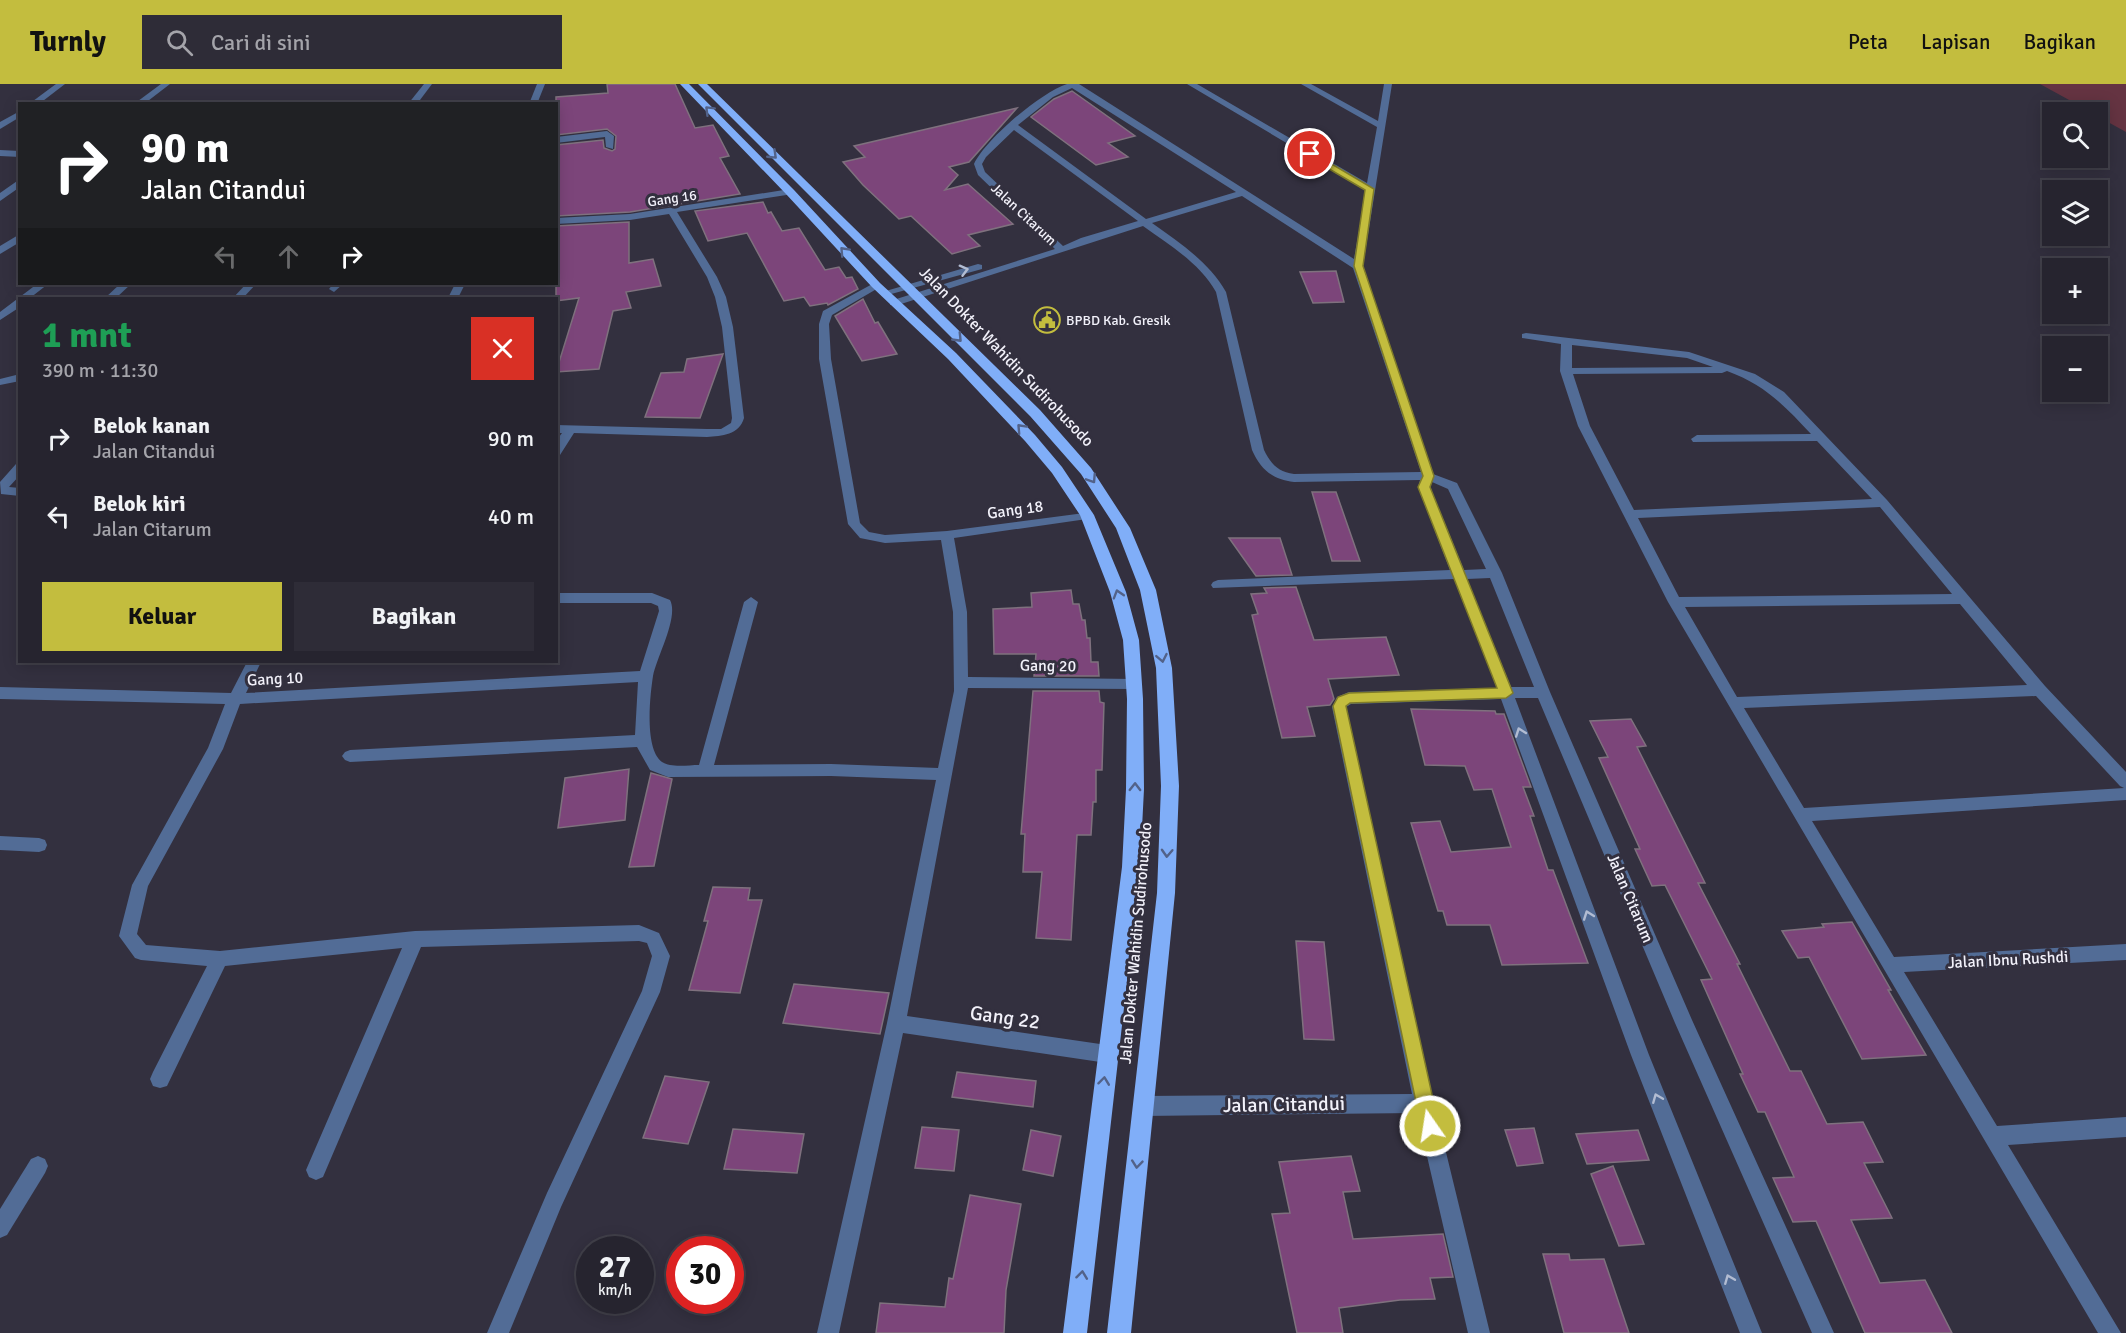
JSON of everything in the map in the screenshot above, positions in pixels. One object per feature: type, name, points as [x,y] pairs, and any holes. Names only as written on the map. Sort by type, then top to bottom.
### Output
[{"type":"highway","name":"Jalan Dokter Wahidin Sudirohusodo","points":[[684,84],[790,192],[885,294],[952,356],[1030,438],[1057,471],[1087,515],[1118,592],[1131,640],[1134,684],[1135,789],[1131,867],[1075,1333]]},
{"type":"highway","name":"Jalan Dokter Wahidin Sudirohusodo","points":[[702,84],[1035,413],[1086,471],[1123,528],[1148,590],[1164,668],[1170,786],[1166,893],[1119,1333]]},
{"type":"street","points":[[36,102],[61,84]]},
{"type":"street","points":[[141,102],[166,84]]},
{"type":"street","points":[[414,102],[428,84]]},
{"type":"street","points":[[534,102],[541,84]]},
{"type":"street","points":[[1073,84],[1358,266]]},
{"type":"street","name":"Jalan Citarum","points":[[1060,247],[981,173],[978,164],[982,156],[1014,126],[1058,90],[1073,84]]},
{"type":"street","points":[[1191,84],[1370,189]]},
{"type":"street","points":[[1305,84],[1379,126]]},
{"type":"street","points":[[1388,84],[1379,126],[1358,266],[1428,476],[1424,487],[1506,693],[1640,1055],[1751,1333]]},
{"type":"street","points":[[0,126],[18,113]]},
{"type":"street","points":[[1014,126],[1191,256],[1215,281],[1221,292],[1258,450],[1264,464],[1276,474],[1294,478],[1428,476]]},
{"type":"street","points":[[558,140],[607,134],[610,136],[610,147]]},
{"type":"street","points":[[0,153],[18,154]]},
{"type":"street","points":[[0,198],[18,184]]},
{"type":"street","name":"Gang 16","points":[[558,220],[630,217],[672,212],[790,192]]},
{"type":"street","name":"Gang 18","points":[[1087,515],[947,535],[885,539],[865,535],[854,524],[840,453],[828,380],[824,324],[827,313],[885,294],[913,291],[1244,193]]},
{"type":"street","points":[[558,429],[707,433],[724,432],[736,425],[738,418],[731,369],[730,340],[721,298],[711,275],[684,237],[672,212]]},
{"type":"street","points":[[0,252],[18,238]]},
{"type":"street","points":[[0,252],[18,253]]},
{"type":"street","points":[[25,297],[42,285]]},
{"type":"street","points":[[111,297],[125,285]]},
{"type":"street","points":[[239,297],[250,285]]},
{"type":"street","points":[[0,316],[18,303]]},
{"type":"street","points":[[1526,336],[1670,351],[1736,370],[1765,383],[1780,394],[1883,503],[2040,690],[2126,782]]},
{"type":"street","points":[[1567,341],[1566,371],[1584,426],[1675,602],[1733,703],[2110,1333]]},
{"type":"street","points":[[1566,371],[1736,370]]},
{"type":"street","points":[[0,382],[18,378]]},
{"type":"street","points":[[558,449],[570,429]]},
{"type":"street","points":[[1697,439],[1822,437]]},
{"type":"street","points":[[0,474],[17,470]]},
{"type":"street","points":[[17,470],[2,489],[18,492]]},
{"type":"street","name":"Jalan Citarum","points":[[1428,476],[1453,486],[1495,573],[1543,692],[1684,1023],[1823,1333]]},
{"type":"street","points":[[1628,514],[1883,503]]},
{"type":"street","points":[[828,1333],[896,1023],[961,682],[960,612],[947,535]]},
{"type":"street","points":[[1218,585],[1495,573]]},
{"type":"street","points":[[558,598],[652,598],[662,600],[667,606],[646,676],[642,741],[650,759],[656,766],[668,771],[945,774]]},
{"type":"street","points":[[1675,602],[1964,599]]},
{"type":"street","points":[[705,770],[751,602]]},
{"type":"street","name":"Gang 10","points":[[235,699],[253,663]]},
{"type":"street","name":"Gang 10","points":[[235,699],[646,676]]},
{"type":"street","name":"Gang 20","points":[[961,682],[1134,684]]},
{"type":"street","points":[[1733,703],[2040,690]]},
{"type":"street","points":[[1479,1333],[1424,1103],[1339,706],[1342,701],[1349,698],[1543,692]]},
{"type":"street","points":[[0,693],[235,699],[215,749],[140,885],[128,936],[141,952],[220,959],[415,939],[639,933],[653,939],[662,956],[651,992],[554,1200],[498,1333]]},
{"type":"street","points":[[350,756],[642,741]]},
{"type":"street","points":[[1800,815],[2126,794]]},
{"type":"street","points":[[0,843],[39,845]]},
{"type":"street","points":[[316,1170],[415,939]]},
{"type":"street","name":"Jalan Ibnu Rushdi","points":[[1890,965],[2126,952]]},
{"type":"street","points":[[160,1079],[220,959]]},
{"type":"street","name":"Gang 22","points":[[896,1023],[1107,1054]]},
{"type":"street","name":"Jalan Citandui","points":[[1143,1106],[1424,1103]]},
{"type":"street","points":[[1991,1136],[2126,1127]]},
{"type":"street","points":[[0,1228],[38,1166]]},
{"type":"shaded area","points":[[2040,84],[2126,84],[2126,132],[2108,122],[2108,102],[2073,102]]},
{"type":"building","points":[[607,84],[675,84],[695,128],[713,125],[729,156],[720,158],[740,194],[630,212],[558,216],[558,145],[603,140],[604,148],[612,151],[615,149],[616,136],[607,129],[558,135],[556,97],[608,93]]},
{"type":"building","points":[[1072,91],[1135,136],[1108,143],[1128,157],[1096,165],[1031,117],[1054,99]]},
{"type":"building","points":[[1017,108],[969,162],[949,167],[958,175],[945,190],[968,184],[1013,224],[968,235],[980,246],[952,254],[911,216],[899,219],[863,185],[843,162],[865,157],[854,146]]},
{"type":"building","points":[[763,202],[768,213],[771,212],[782,231],[799,228],[825,270],[839,267],[846,278],[852,277],[858,289],[828,305],[827,303],[810,306],[804,297],[784,301],[747,233],[708,241],[695,211]]},
{"type":"building","points":[[629,222],[629,263],[653,259],[661,286],[626,292],[631,308],[613,311],[599,369],[558,372],[579,298],[558,301],[556,297],[558,226]]},
{"type":"building","points":[[1336,271],[1344,302],[1313,303],[1300,272]]},
{"type":"building","points":[[863,299],[875,323],[878,322],[897,354],[862,361],[835,316]]},
{"type":"building","points":[[723,354],[700,418],[645,417],[661,373],[684,372],[687,359]]},
{"type":"building","points":[[1312,492],[1336,492],[1360,561],[1332,561]]},
{"type":"building","points":[[1229,538],[1280,538],[1292,575],[1256,576]]},
{"type":"building","points":[[1296,587],[1314,640],[1386,637],[1399,675],[1328,679],[1334,699],[1330,705],[1307,707],[1315,736],[1282,738],[1252,615],[1258,614],[1251,594],[1267,593],[1264,588]]},
{"type":"building","points":[[1071,590],[1073,604],[1079,604],[1082,620],[1085,620],[1087,638],[1090,638],[1091,662],[1098,662],[1099,676],[1034,676],[1036,654],[994,654],[993,609],[1032,607],[1031,593]]},
{"type":"building","points":[[1033,691],[1099,691],[1100,702],[1104,703],[1102,770],[1096,770],[1096,802],[1093,802],[1091,835],[1077,835],[1071,940],[1036,938],[1042,872],[1023,872],[1025,834],[1021,834]]},
{"type":"building","points":[[1411,709],[1495,711],[1496,714],[1504,714],[1531,787],[1523,787],[1534,816],[1530,816],[1548,870],[1553,870],[1588,963],[1502,965],[1490,925],[1447,925],[1443,911],[1438,911],[1411,823],[1440,821],[1451,852],[1511,847],[1492,789],[1474,790],[1465,766],[1425,765]]},
{"type":"building","points":[[1631,719],[1646,746],[1637,747],[1705,883],[1698,883],[1740,964],[1737,964],[1790,1071],[1801,1071],[1827,1124],[1863,1122],[1883,1162],[1864,1163],[1892,1218],[1851,1220],[1880,1283],[1925,1280],[1952,1333],[1865,1333],[1816,1221],[1793,1222],[1773,1178],[1794,1177],[1765,1112],[1758,1112],[1740,1074],[1743,1074],[1701,980],[1712,979],[1665,885],[1652,886],[1635,849],[1640,849],[1599,758],[1608,757],[1590,721]]},
{"type":"building","points":[[629,769],[625,820],[558,828],[565,778]]},
{"type":"building","points":[[651,773],[672,779],[654,866],[629,867]]},
{"type":"building","points":[[713,887],[750,888],[748,900],[762,900],[740,993],[689,990],[708,921],[704,921]]},
{"type":"building","points":[[1852,922],[1926,1055],[1862,1059],[1809,957],[1798,958],[1782,931],[1824,927],[1822,924]]},
{"type":"building","points":[[1296,941],[1324,942],[1334,1040],[1304,1039]]},
{"type":"building","points":[[794,984],[889,993],[880,1034],[783,1023]]},
{"type":"building","points":[[957,1072],[1036,1081],[1033,1107],[952,1097]]},
{"type":"building","points":[[665,1076],[709,1082],[688,1144],[643,1138]]},
{"type":"building","points":[[922,1127],[959,1130],[954,1171],[915,1168]]},
{"type":"building","points":[[1534,1128],[1543,1163],[1517,1166],[1505,1130]]},
{"type":"building","points":[[733,1129],[804,1134],[797,1173],[724,1169]]},
{"type":"building","points":[[1031,1130],[1061,1136],[1053,1176],[1023,1170]]},
{"type":"building","points":[[1638,1130],[1649,1160],[1587,1164],[1576,1134]]},
{"type":"building","points":[[1351,1156],[1360,1191],[1343,1192],[1353,1239],[1443,1234],[1453,1277],[1430,1278],[1435,1299],[1400,1300],[1339,1308],[1343,1333],[1297,1333],[1272,1214],[1290,1213],[1279,1162]]},
{"type":"building","points":[[1613,1166],[1644,1244],[1619,1246],[1591,1174]]},
{"type":"building","points":[[970,1195],[1021,1204],[1006,1290],[1004,1333],[876,1333],[880,1303],[945,1307],[949,1278],[953,1279]]},
{"type":"building","points":[[1543,1254],[1569,1254],[1570,1260],[1604,1259],[1629,1333],[1564,1333]]},
{"type":"place","name":"BPBD Kab. Gresik","points":[[1047,320]]},
{"type":"route","points":[[1310,154],[1370,189],[1358,266],[1428,476],[1424,487],[1506,693],[1349,698],[1342,701],[1339,706],[1430,1126]]}]
